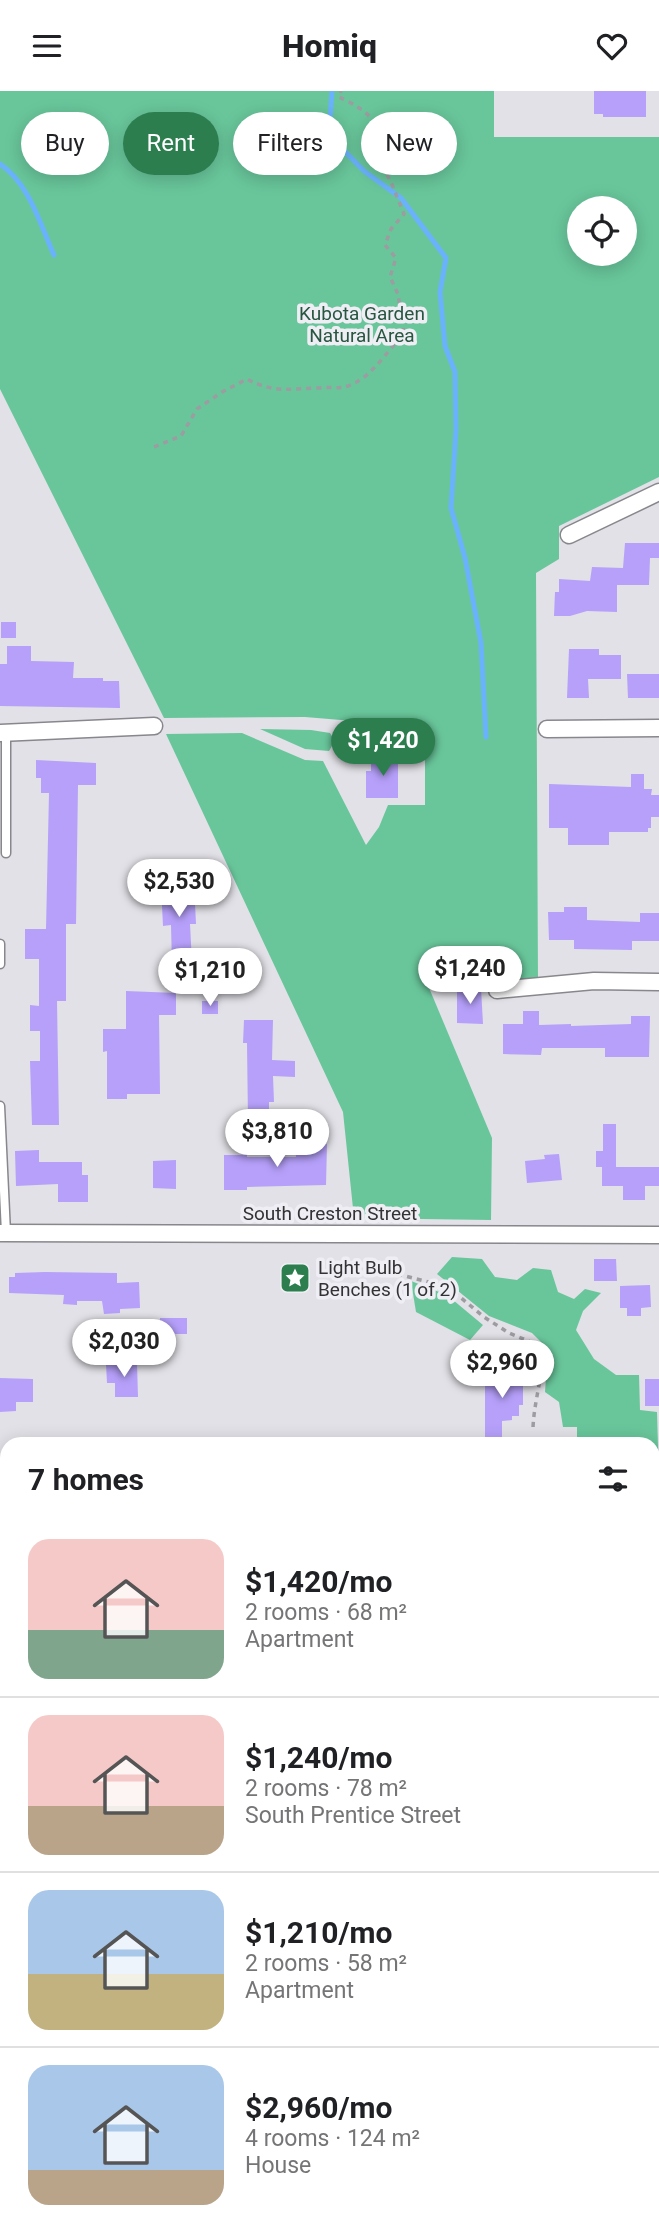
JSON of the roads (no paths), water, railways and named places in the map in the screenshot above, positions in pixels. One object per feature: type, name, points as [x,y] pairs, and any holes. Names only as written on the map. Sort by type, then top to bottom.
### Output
[{"type":"street","points":[[569,535],[659,492]]},
{"type":"street","points":[[3,733],[154,726]]},
{"type":"street","points":[[547,729],[659,728]]},
{"type":"street","points":[[497,990],[594,981],[659,982]]},
{"type":"street","name":"South Creston Street","points":[[3,1233],[659,1235]]},
{"type":"lane","points":[[3,733],[5,853]]},
{"type":"lane","points":[[0,944],[0,964]]},
{"type":"lane","points":[[0,1107],[3,1233]]},
{"type":"waterway","points":[[332,91],[329,135],[364,171],[401,198],[446,258],[440,292],[445,346],[455,372],[456,430],[451,508],[465,558],[481,643],[486,737]]},
{"type":"waterway","points":[[0,164],[19,182],[26,193],[54,255]]},
{"type":"place","name":"Light Bulb Benches (1 of 2)","points":[[295,1278]]},
{"type":"park label","name":"Kubota Garden Natural Area","points":[[362,324]]}]
